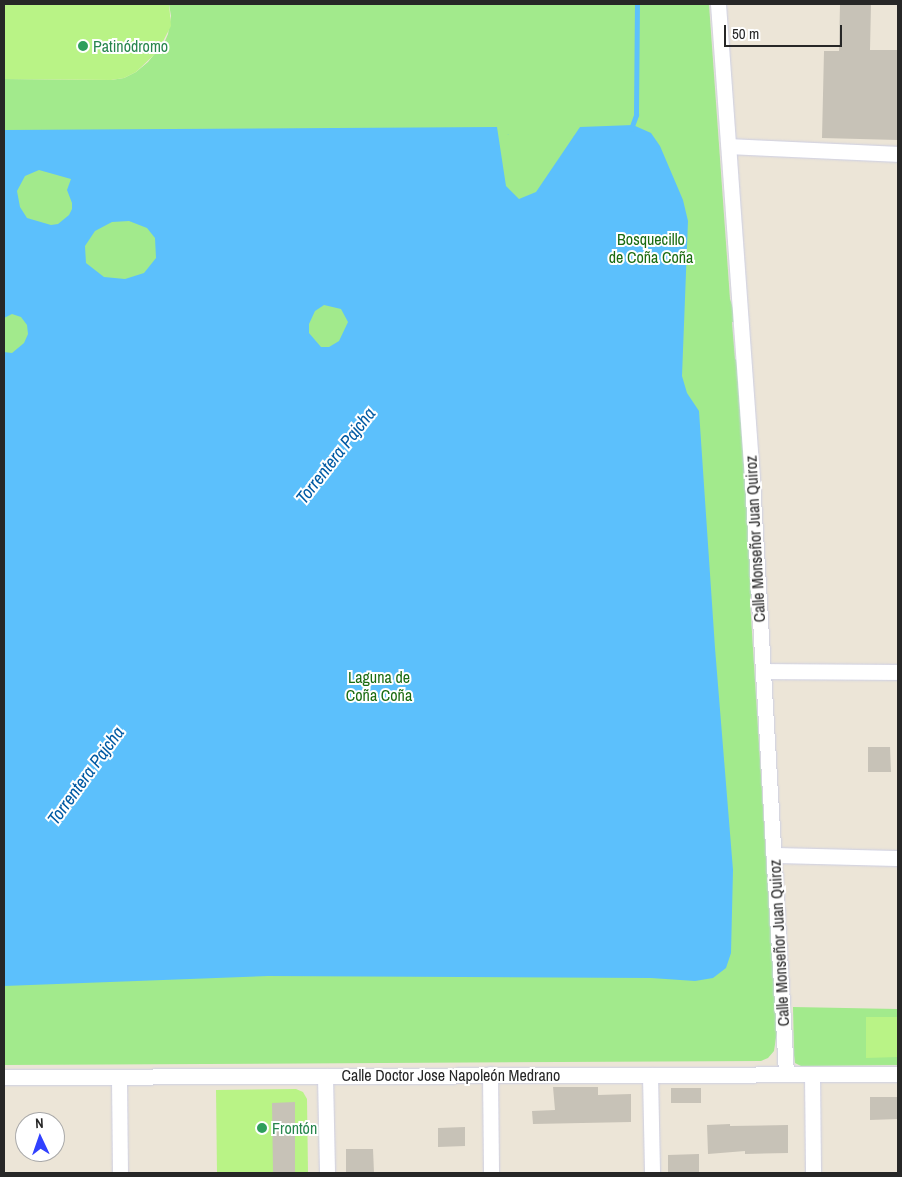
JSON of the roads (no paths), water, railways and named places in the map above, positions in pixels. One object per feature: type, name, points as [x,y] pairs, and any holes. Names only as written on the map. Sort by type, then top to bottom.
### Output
[{"type":"street","name":"Calle Monseñor Juan Quiroz","points":[[718,4],[763,671],[786,1074]]},
{"type":"street","points":[[729,146],[898,154]]},
{"type":"street","points":[[763,671],[898,672]]},
{"type":"street","points":[[774,855],[898,858]]},
{"type":"street","points":[[490,1074],[490,1173]]},
{"type":"street","points":[[812,1074],[813,1173]]},
{"type":"street","name":"Calle Doctor Jose Napoleón Medrano","points":[[4,1077],[898,1074]]},
{"type":"street","points":[[650,1075],[652,1173]]},
{"type":"street","points":[[325,1076],[326,1173]]},
{"type":"street","points":[[119,1078],[120,1173]]},
{"type":"water","name":"Laguna de Coña Coña","points":[[633,125],[651,133],[660,146],[683,200],[688,221],[682,376],[687,393],[699,411],[715,648],[733,870],[731,953],[726,968],[713,978],[695,981],[651,978],[268,976],[4,986],[4,352],[12,353],[24,343],[28,334],[27,325],[21,317],[12,314],[4,318],[4,130],[497,127],[506,186],[519,199],[536,192],[580,127]],"holes":[[[39,170],[71,179],[67,190],[72,203],[72,209],[69,215],[58,224],[51,225],[27,218],[20,207],[17,191],[25,176]],[[129,221],[147,228],[155,238],[156,258],[144,273],[125,279],[104,277],[86,263],[85,246],[95,231],[112,222]],[[324,305],[341,309],[348,322],[339,341],[329,347],[321,347],[309,333],[309,324],[315,311]]]},
{"type":"waterway","name":"Torrentera Pajcha","points":[[631,129],[636,115],[637,4]]},
{"type":"place","name":"Patinódromo","points":[[83,46]]},
{"type":"place","name":"Frontón","points":[[262,1128]]},
{"type":"park label","name":"Bosquecillo de Coña Coña","points":[[651,248]]}]
